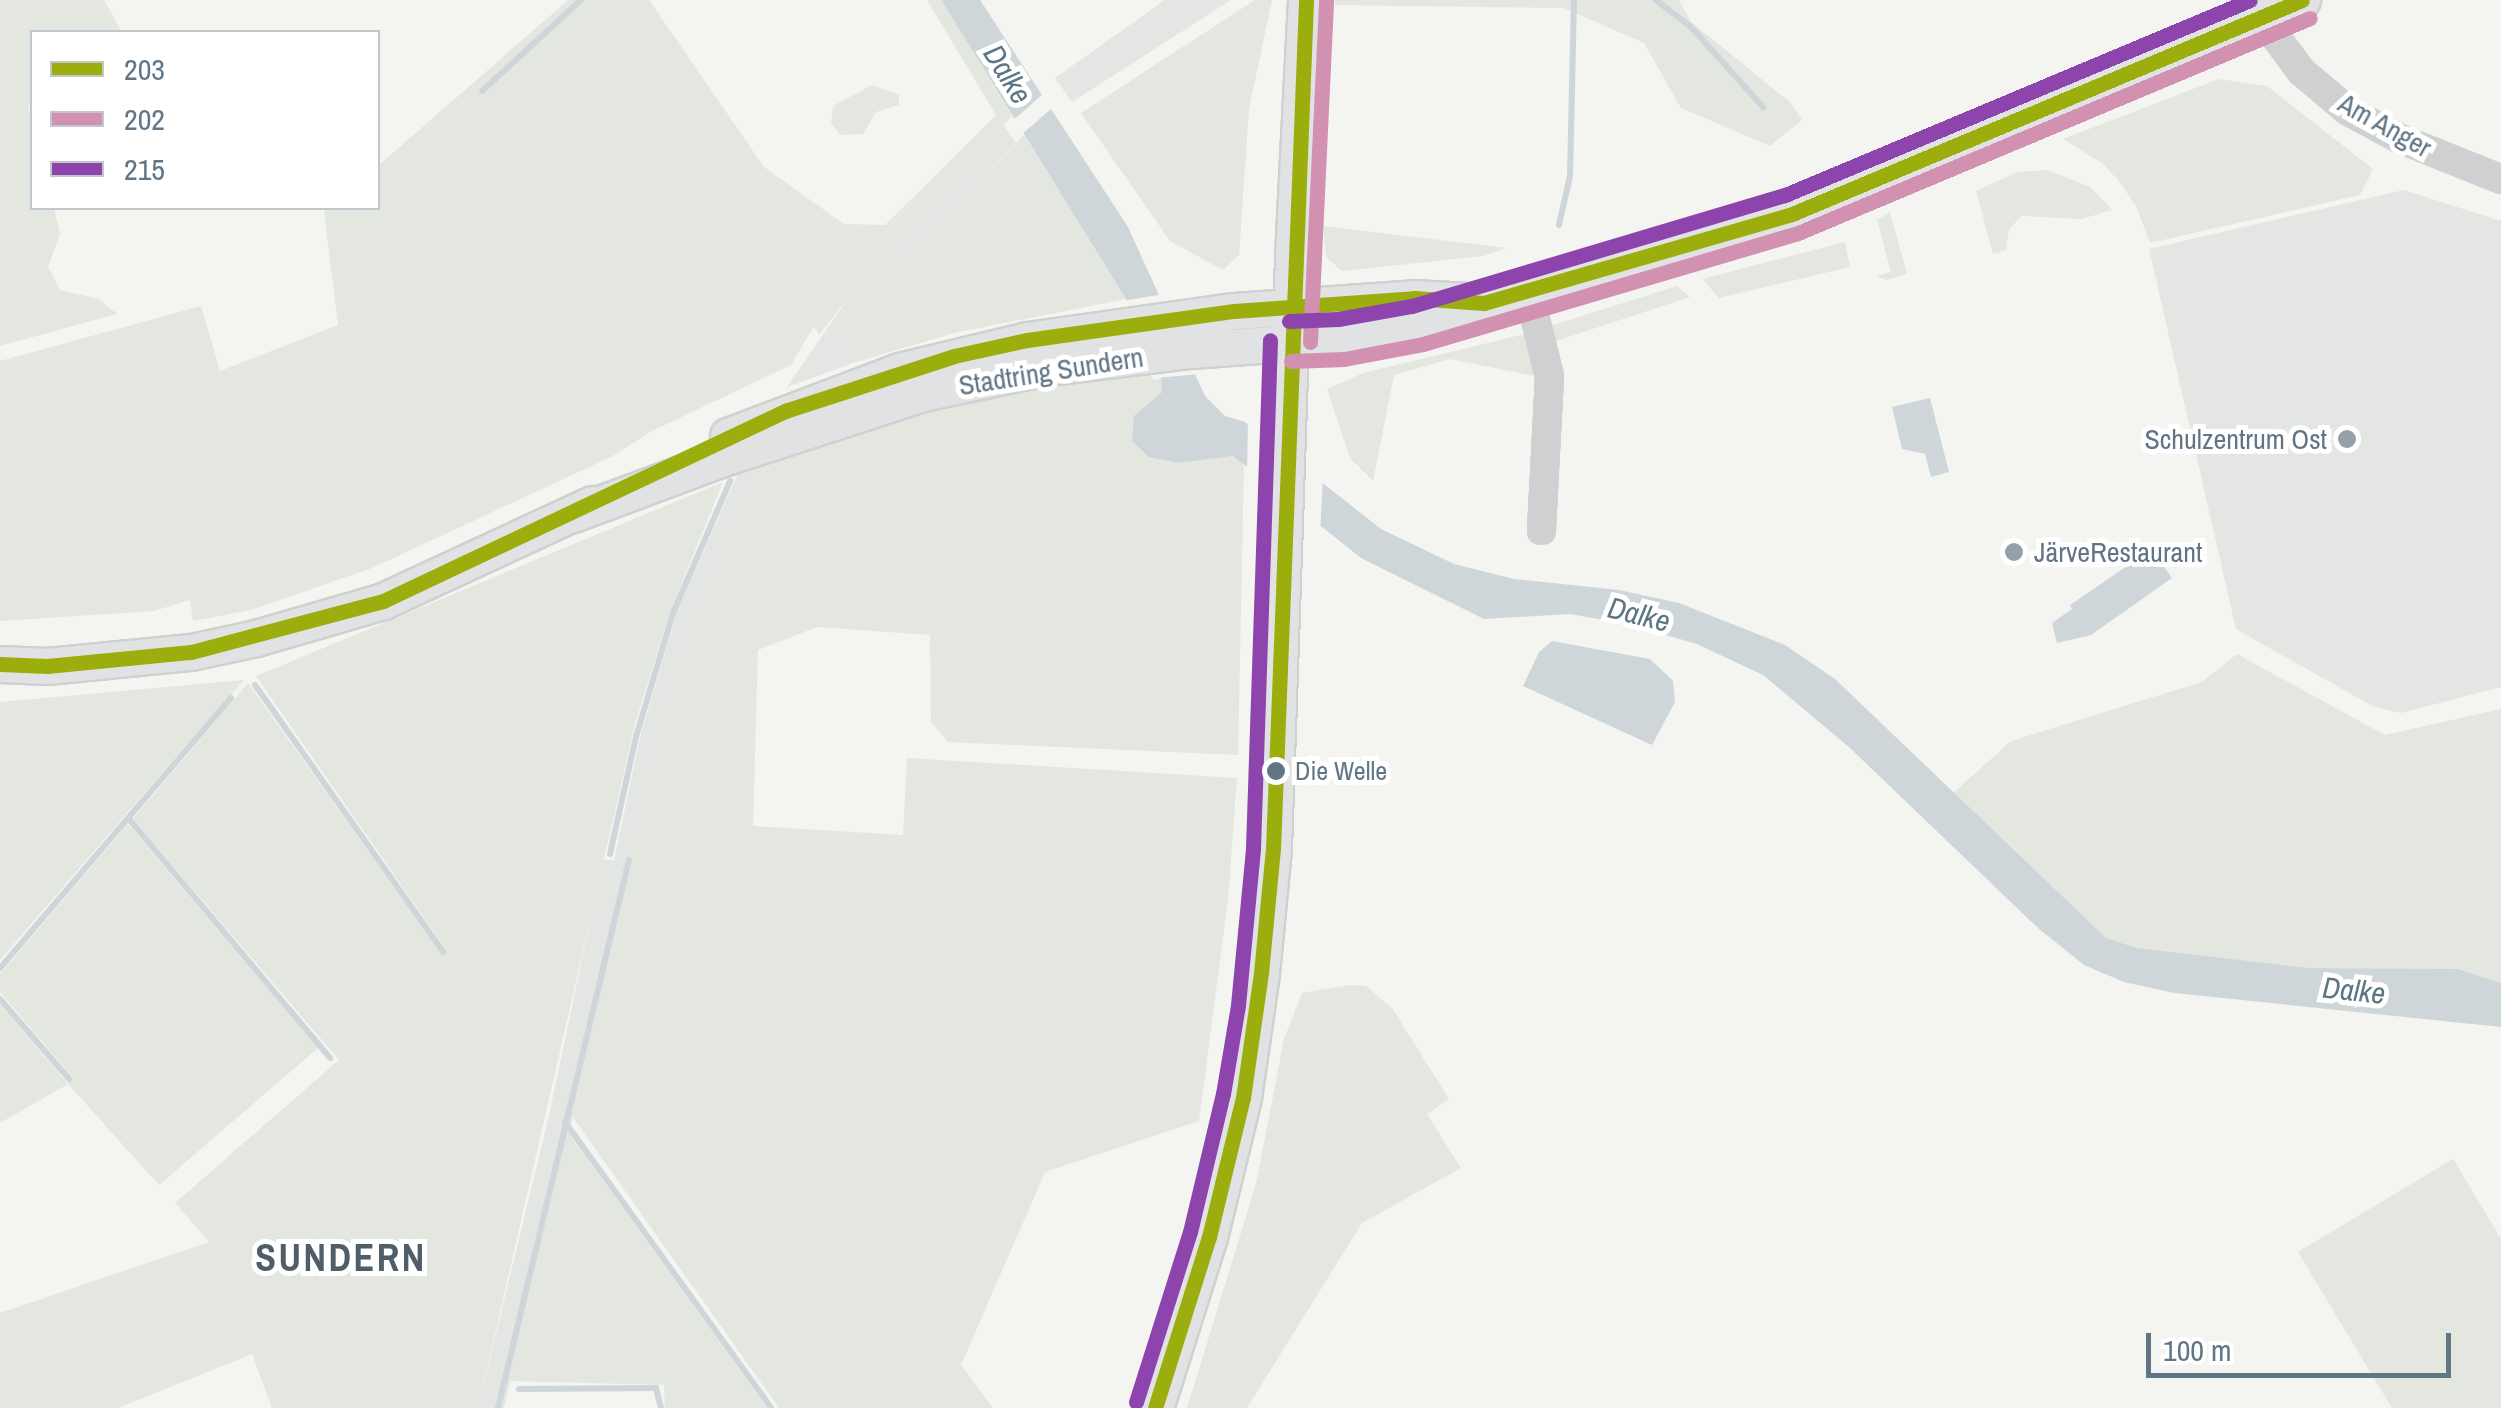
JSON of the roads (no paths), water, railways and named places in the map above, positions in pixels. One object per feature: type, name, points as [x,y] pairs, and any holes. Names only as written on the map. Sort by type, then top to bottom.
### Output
[{"type":"main road","points":[[1155,1408],[1210,1237],[1243,1098],[1258,1008],[1273,849],[1290,324],[1306,0]]},
{"type":"main road","name":"Stadtring Sundern","points":[[0,664],[47,666],[190,652],[256,638],[383,601],[573,514],[722,458],[924,392],[1042,368],[1135,340],[1290,324],[1340,339],[1417,326],[1484,302],[1792,214],[2253,9],[2302,0]]},
{"type":"main road","name":"Stadtring Sundern","points":[[0,683],[164,666],[226,653],[256,638]]},
{"type":"street","name":"Am Anger","points":[[2253,9],[2300,71],[2347,110],[2399,138],[2501,180]]},
{"type":"street","points":[[1528,290],[1550,376],[1541,530]]},
{"type":"water","name":"Dalke","points":[[941,0],[980,0],[1128,227],[1205,396],[1225,416],[1245,422],[1381,529],[1454,564],[1514,579],[1619,590],[1679,603],[1785,645],[1835,679],[2106,938],[2137,948],[2310,968],[2458,969],[2501,983],[2501,1027],[2174,993],[2124,982],[2084,965],[2038,928],[1850,748],[1763,675],[1697,644],[1627,624],[1570,614],[1484,619],[1361,558],[1233,456],[1178,463],[1148,457],[1132,441],[1134,416],[1162,392],[1161,379],[1126,299]]},
{"type":"water","points":[[1930,398],[1949,472],[1931,477],[1925,454],[1902,449],[1892,407]]},
{"type":"water","points":[[2152,549],[2172,578],[2091,635],[2057,643],[2052,623],[2072,609],[2070,605]]},
{"type":"water","points":[[1552,641],[1650,659],[1673,681],[1675,702],[1652,745],[1523,686],[1539,652]]},
{"type":"waterway","points":[[482,91],[581,0]]},
{"type":"waterway","points":[[1559,225],[1570,176],[1574,0]]},
{"type":"waterway","points":[[1656,0],[1691,27],[1763,107]]},
{"type":"waterway","points":[[610,854],[636,737],[673,613],[730,481]]},
{"type":"waterway","points":[[255,685],[443,952]]},
{"type":"waterway","points":[[231,698],[128,818],[330,1058]]},
{"type":"waterway","points":[[0,968],[128,818]]},
{"type":"waterway","points":[[498,1408],[629,860]]},
{"type":"waterway","points":[[0,999],[69,1079]]},
{"type":"waterway","points":[[565,1122],[771,1408]]},
{"type":"waterway","points":[[519,1389],[656,1388],[661,1408]]},
{"type":"place","name":"Schulzentrum Ost","points":[[2347,439]]},
{"type":"place","name":"JärveRestaurant","points":[[2014,552]]},
{"type":"place","name":"Die Welle","points":[[1276,771]]},
{"type":"district","name":"SUNDERN","points":[[341,1258]]}]
